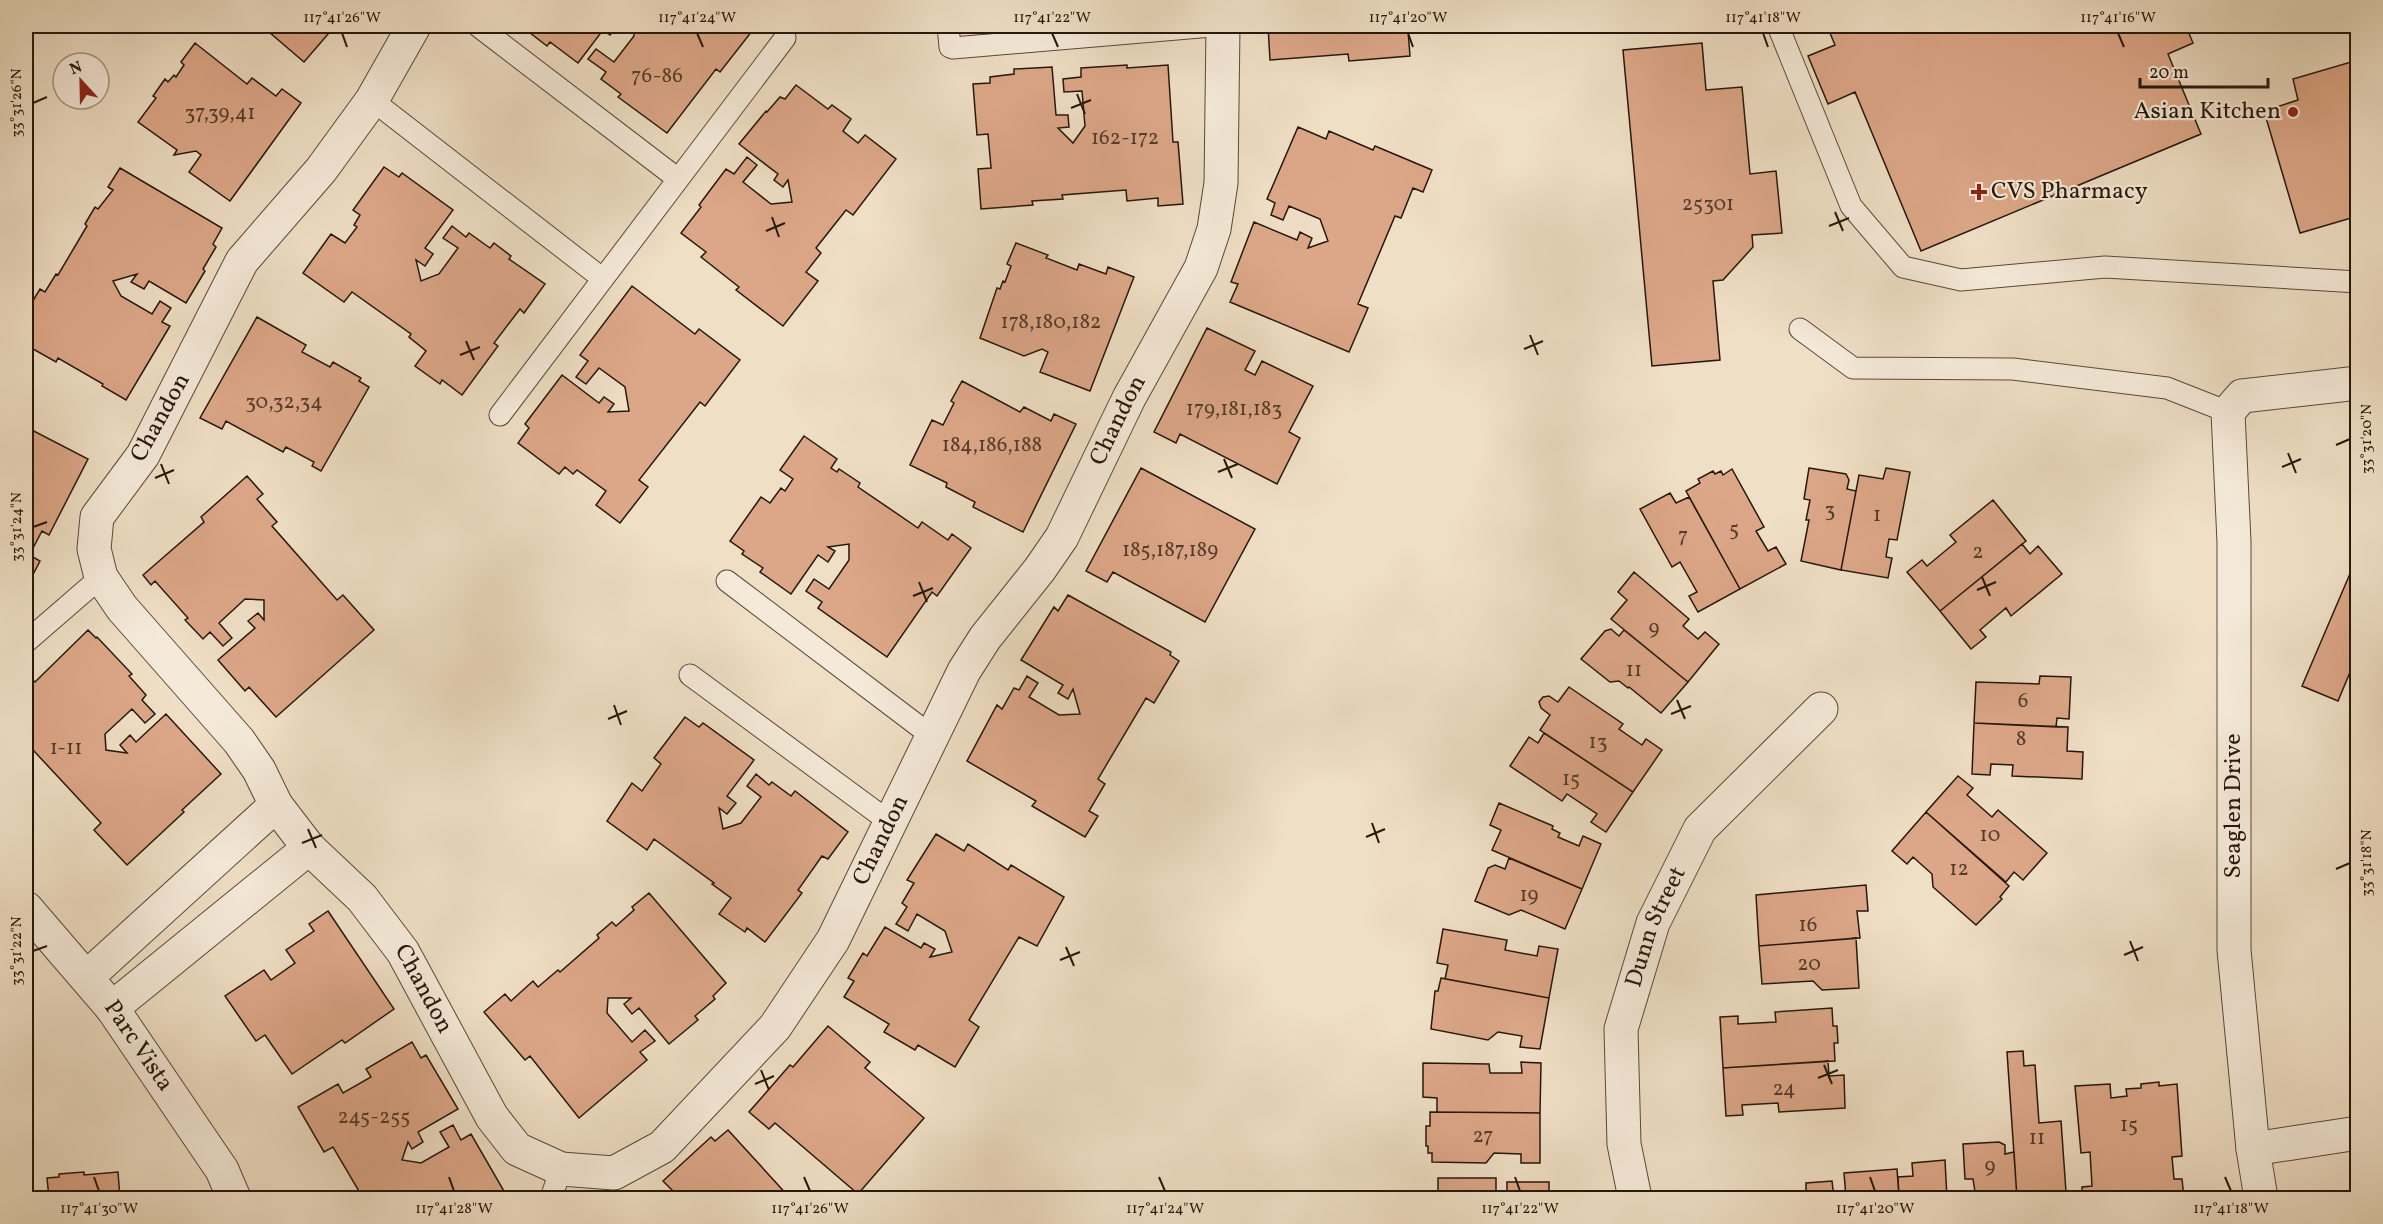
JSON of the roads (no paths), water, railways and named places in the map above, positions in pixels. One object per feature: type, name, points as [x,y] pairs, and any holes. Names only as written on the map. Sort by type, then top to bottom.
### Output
[{"type":"street","name":"Chandon","points":[[414,26],[372,100],[321,170],[243,261],[143,455],[97,518],[94,549],[101,577],[122,608],[239,741],[259,770],[276,806],[309,848],[362,898],[403,952],[492,1117],[517,1149],[556,1184],[614,1173],[662,1147],[775,1027],[833,940],[964,671],[985,638],[1040,569],[1062,537],[1129,398],[1201,268],[1214,229],[1221,183],[1223,26]]},
{"type":"street","points":[[2228,412],[2242,396],[2358,383]]},
{"type":"street","name":"Seaglen Drive","points":[[2228,412],[2234,542],[2234,950],[2253,1149],[2261,1198]]},
{"type":"street","name":"Dunn Street","points":[[1635,1198],[1624,1144],[1621,1029],[1653,923],[1700,829],[1821,709]]},
{"type":"street","points":[[87,977],[276,806]]},
{"type":"street","points":[[112,1008],[309,848]]},
{"type":"street","name":"Parc Vista","points":[[26,908],[112,1008],[222,1170],[234,1198]]},
{"type":"street","points":[[2253,1149],[2358,1133]]},
{"type":"lane","points":[[478,26],[678,179]]},
{"type":"lane","points":[[948,26],[950,47],[953,48],[1212,26]]},
{"type":"lane","points":[[1778,26],[1851,206],[1903,267],[1961,280],[2105,267],[2358,282]]},
{"type":"lane","points":[[500,415],[784,38]]},
{"type":"lane","points":[[372,100],[603,279]]},
{"type":"lane","points":[[1800,329],[1853,368],[2025,371],[2167,388],[2228,412]]},
{"type":"lane","points":[[26,642],[101,577]]},
{"type":"lane","points":[[727,582],[933,737]]},
{"type":"lane","points":[[690,675],[891,823]]},
{"type":"place","name":"Asian Kitchen","points":[[2293,112]]},
{"type":"place","name":"CVS Pharmacy","points":[[1979,192]]}]
